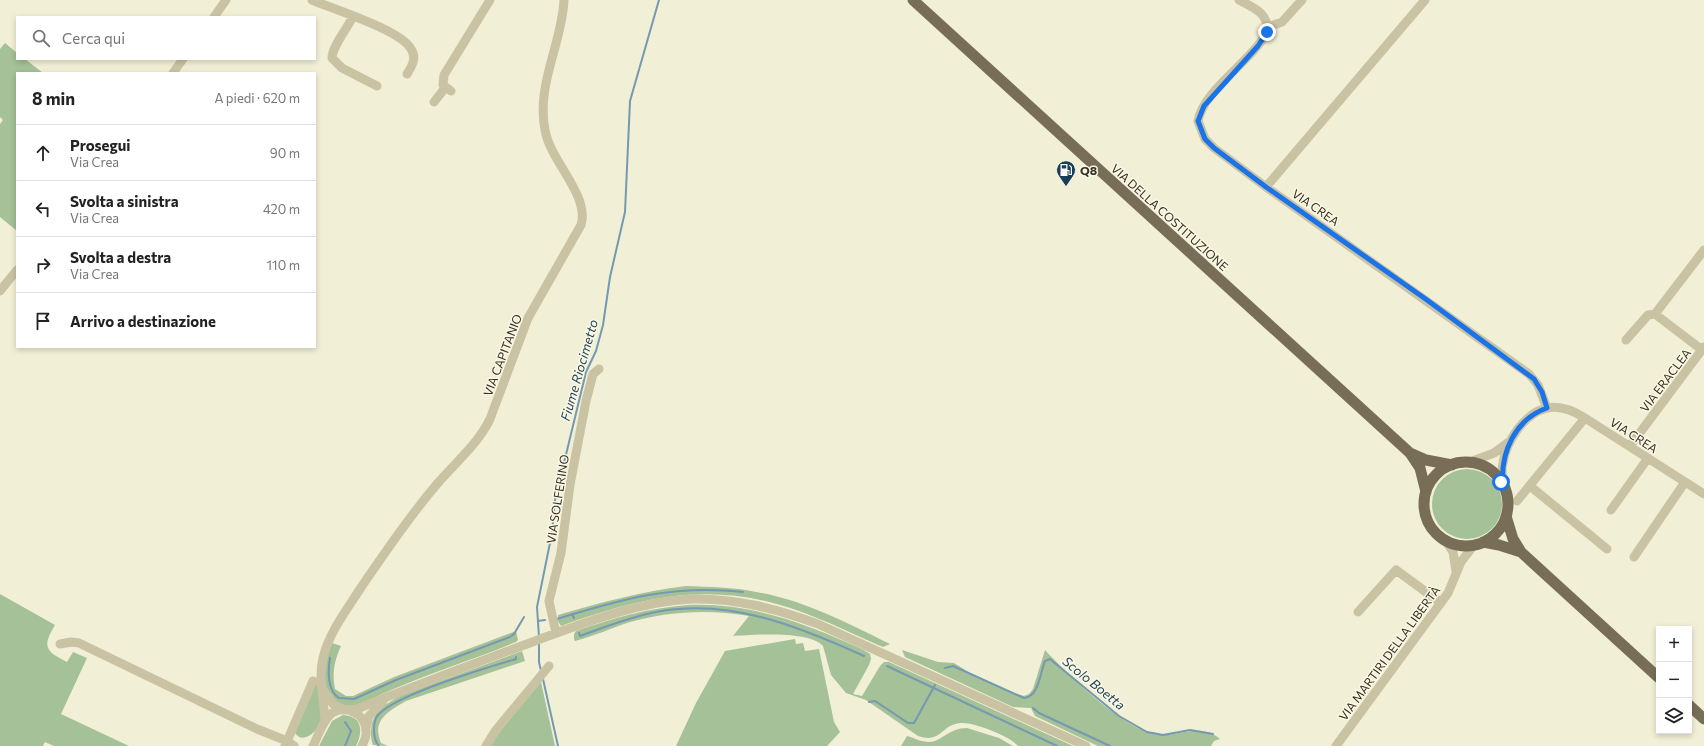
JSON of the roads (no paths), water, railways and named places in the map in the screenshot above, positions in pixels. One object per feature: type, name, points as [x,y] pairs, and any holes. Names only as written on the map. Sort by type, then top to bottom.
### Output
[{"type":"main road","name":"VIA DELLA COSTITUZIONE","points":[[913,0],[1410,453],[1420,468],[1426,492]]},
{"type":"main road","name":"VIA DELLA COSTITUZIONE","points":[[1410,453],[1426,460],[1452,465]]},
{"type":"main road","points":[[1479,544],[1498,530],[1506,516],[1508,503],[1503,485],[1489,469],[1470,462],[1452,465],[1436,476],[1426,492],[1424,506],[1428,522],[1433,530],[1446,541],[1461,546],[1479,544],[1499,545],[1521,552]]},
{"type":"main road","points":[[1506,516],[1513,539],[1521,552],[1656,675]]},
{"type":"main road","points":[[1692,708],[1704,719]]},
{"type":"street","points":[[215,16],[226,0]]},
{"type":"street","points":[[312,0],[353,16],[407,43],[411,48],[414,60],[407,74]]},
{"type":"street","points":[[434,102],[448,89],[442,81],[444,75],[490,0]]},
{"type":"street","name":"VIA CAPITANIO","points":[[325,721],[321,669],[323,658],[335,628],[372,572],[417,509],[442,478],[483,434],[528,318],[581,225],[583,218],[582,205],[551,147],[545,131],[543,119],[547,74],[561,21],[564,0]]},
{"type":"street","points":[[1239,0],[1259,11],[1265,17],[1268,27],[1282,22],[1302,0]]},
{"type":"street","points":[[1266,187],[1425,0]]},
{"type":"street","points":[[353,16],[334,49],[332,58],[342,68],[377,86]]},
{"type":"street","name":"VIA CREA","points":[[1268,27],[1267,32],[1258,46],[1204,106],[1198,121],[1205,139],[1214,148],[1266,187],[1529,374],[1538,385],[1547,408],[1572,410],[1704,493]]},
{"type":"street","points":[[174,72],[182,60]]},
{"type":"street","points":[[1655,314],[1704,250]]},
{"type":"street","points":[[0,291],[16,271]]},
{"type":"street","points":[[1626,340],[1648,315],[1655,314],[1703,349]]},
{"type":"street","name":"VIA ERACLEA","points":[[1630,446],[1703,349]]},
{"type":"street","name":"VIA SOLFERINO","points":[[556,633],[549,601],[561,554],[570,485],[586,401],[593,374],[598,369]]},
{"type":"street","points":[[1470,462],[1494,453],[1510,441],[1530,416],[1547,408]]},
{"type":"street","points":[[1518,501],[1585,418]]},
{"type":"street","points":[[1503,485],[1502,464],[1510,441]]},
{"type":"street","points":[[1611,510],[1648,458]]},
{"type":"street","points":[[1634,557],[1685,482]]},
{"type":"street","points":[[1530,486],[1607,549]]},
{"type":"street","name":"VIA MARTIRI DELLA LIBERTÀ","points":[[1446,541],[1453,552],[1456,572]]},
{"type":"street","name":"VIA MARTIRI DELLA LIBERTÀ","points":[[1336,746],[1448,593],[1456,572],[1466,553],[1479,544]]},
{"type":"street","points":[[1358,612],[1396,570],[1441,603]]},
{"type":"street","points":[[306,746],[314,744],[325,721],[332,714],[357,708],[547,636],[628,609],[666,602],[716,600],[759,605],[798,616],[840,633],[1086,746]]},
{"type":"street","points":[[60,644],[79,642],[292,745],[313,681]]},
{"type":"street","points":[[486,746],[496,730],[539,677],[550,666]]},
{"type":"street","points":[[322,688],[329,700],[360,716],[366,728]]},
{"type":"street","points":[[366,743],[366,728],[372,712],[390,695]]},
{"type":"waterway","name":"Fiume Riocimetto","points":[[539,637],[537,607],[552,533],[555,500],[586,372],[596,351],[603,325],[610,277],[625,212],[630,101],[659,0]]},
{"type":"waterway","points":[[557,619],[604,605],[648,595],[694,590],[743,592]]},
{"type":"waterway","points":[[579,633],[580,636],[627,619],[656,612],[683,609],[710,609],[736,612],[788,625],[814,634],[864,656]]},
{"type":"waterway","points":[[572,614],[574,618]]},
{"type":"waterway","points":[[330,658],[329,680],[332,690],[339,698],[354,699],[396,680],[510,637],[514,634],[524,617]]},
{"type":"waterway","points":[[538,621],[545,620]]},
{"type":"waterway","name":"Fiume Riocimetto","points":[[539,643],[539,662],[541,671]]},
{"type":"waterway","points":[[379,746],[375,740],[374,726],[378,715],[388,707],[422,690],[516,659],[516,657]]},
{"type":"waterway","name":"Scolo Boetta","points":[[945,668],[953,666],[1024,698],[1029,697],[1036,689],[1045,661],[1050,659],[1119,716],[1147,732],[1163,735],[1190,730],[1213,734]]},
{"type":"waterway","points":[[887,666],[1057,746]]},
{"type":"waterway","name":"Fiume Riocimetto","points":[[543,679],[558,746]]},
{"type":"waterway","name":"Scolo Boetta","points":[[869,702],[875,701],[908,723],[914,723],[935,685]]},
{"type":"waterway","points":[[1033,708],[1039,713],[1110,746]]},
{"type":"waterway","points":[[345,722],[351,731],[345,746]]},
{"type":"place","name":"Q8","points":[[1066,187]]}]
